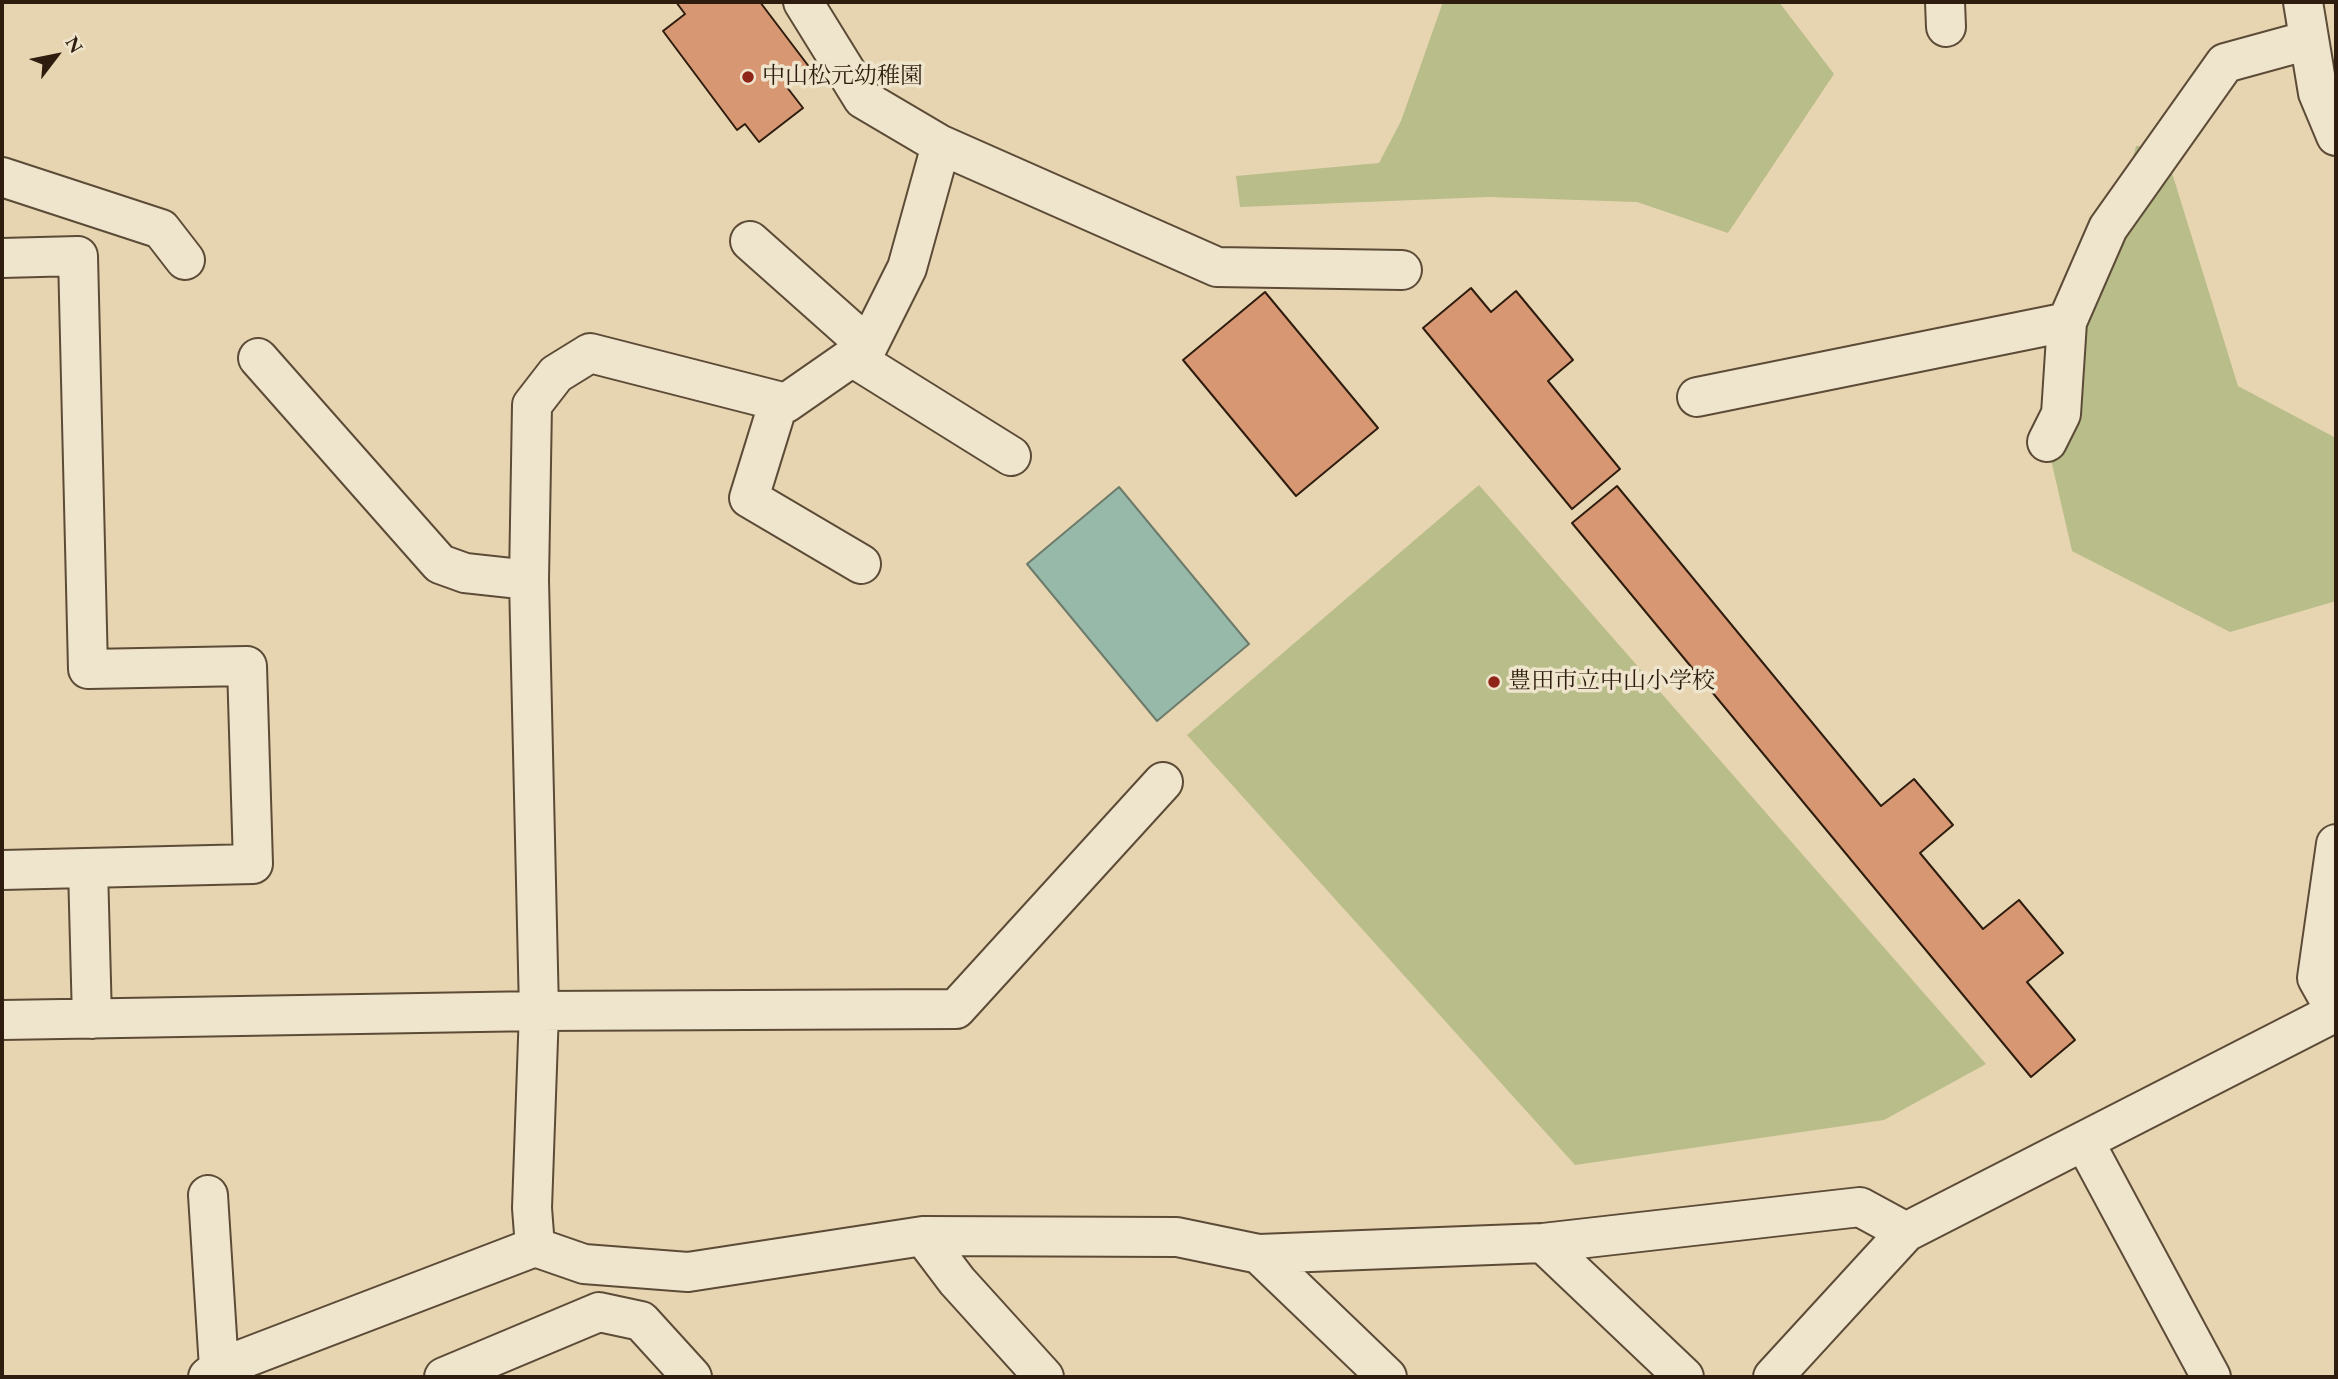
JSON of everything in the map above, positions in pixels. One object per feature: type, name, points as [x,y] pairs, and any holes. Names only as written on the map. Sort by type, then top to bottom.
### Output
[{"type":"street","points":[[803,2],[863,99],[942,145],[1217,267],[1402,270]]},
{"type":"street","points":[[2303,2],[2318,93],[2336,136]]},
{"type":"street","points":[[2047,442],[2061,414],[2067,322],[2108,228],[2225,63],[2309,40]]},
{"type":"street","points":[[535,1247],[532,1208],[539,1011],[529,580],[532,405],[556,374],[590,354],[786,403],[860,352],[907,268],[942,145]]},
{"type":"street","points":[[2,177],[161,229],[185,260]]},
{"type":"street","points":[[750,240],[860,352],[1011,456]]},
{"type":"street","points":[[2,258],[78,256],[88,670],[247,666],[253,864],[2,870]]},
{"type":"street","points":[[1697,397],[2067,322]]},
{"type":"street","points":[[258,358],[440,564],[465,573],[529,580]]},
{"type":"street","points":[[779,401],[749,498],[861,564]]},
{"type":"street","points":[[2,1020],[539,1011],[956,1009],[1163,782]]},
{"type":"street","points":[[1773,1377],[1906,1232],[2336,1012],[2317,978],[2336,844]]},
{"type":"street","points":[[88,868],[92,1019]]},
{"type":"street","points":[[2084,1141],[2211,1377]]},
{"type":"street","points":[[208,1195],[214,1373],[535,1247],[584,1264],[688,1272],[923,1236],[1177,1237],[1259,1254],[1543,1243],[1860,1207],[1906,1232]]},
{"type":"street","points":[[923,1236],[957,1281],[1044,1377]]},
{"type":"street","points":[[1543,1243],[1684,1377]]},
{"type":"street","points":[[1259,1254],[1387,1377]]},
{"type":"street","points":[[444,1377],[599,1312],[641,1321],[692,1377]]},
{"type":"green space","points":[[1443,2],[1779,2],[1834,74],[1728,233],[1637,202],[1489,197],[1240,207],[1236,176],[1379,163],[1401,121]]},
{"type":"green space","points":[[2136,146],[2164,147],[2238,386],[2336,438],[2336,601],[2230,632],[2072,551],[2041,416],[2098,297]]},
{"type":"green space","points":[[1479,485],[1986,1064],[1884,1120],[1575,1165],[1187,735]]},
{"type":"shaded area","points":[[1119,487],[1249,644],[1157,721],[1027,564]]},
{"type":"building","name":"中山松元幼稚園","points":[[676,2],[760,2],[810,68],[786,86],[803,108],[759,142],[745,124],[737,130],[663,31],[685,14]]},
{"type":"building","points":[[1471,288],[1491,312],[1516,291],[1573,360],[1548,381],[1620,469],[1572,509],[1423,328]]},
{"type":"building","points":[[1265,292],[1378,428],[1296,496],[1183,360]]},
{"type":"building","points":[[1617,486],[1881,806],[1914,779],[1953,825],[1920,853],[1983,929],[2019,900],[2063,953],[2027,982],[2075,1040],[2031,1077],[1572,523]]},
{"type":"place","name":"中山松元幼稚園","points":[[748,77]]},
{"type":"place","name":"豊田市立中山小学校","points":[[1494,682]]}]
